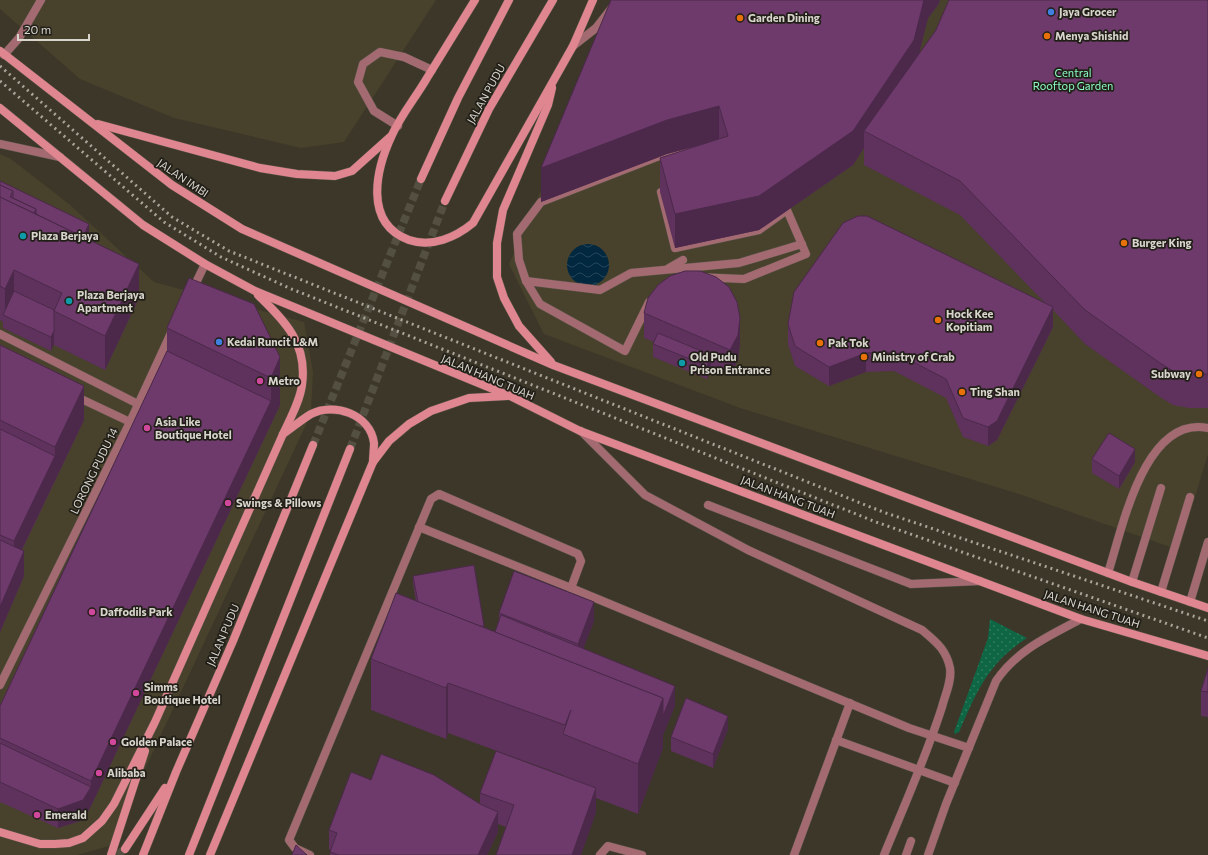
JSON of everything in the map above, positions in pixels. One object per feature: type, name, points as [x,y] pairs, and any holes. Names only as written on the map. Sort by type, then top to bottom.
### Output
[{"type":"main road","points":[[93,123],[260,168],[305,175],[335,176],[352,171],[392,135],[475,0]]},
{"type":"main road","name":"JALAN PUDU","points":[[421,179],[458,98],[509,0]]},
{"type":"main road","name":"JALAN PUDU","points":[[445,202],[489,109],[553,0]]},
{"type":"main road","points":[[392,135],[378,175],[376,195],[381,212],[388,227],[402,238],[419,244],[449,238],[462,232],[473,223],[555,78],[573,46],[593,0]]},
{"type":"main road","name":"JALAN IMBI","points":[[2,53],[172,185],[242,229],[553,365]]},
{"type":"main road","points":[[555,78],[548,105],[504,210],[497,242],[497,277],[504,298],[519,326],[553,365],[1132,582],[1208,608]]},
{"type":"main road","points":[[0,108],[143,226],[204,264],[255,291],[286,322],[296,338],[301,358],[302,386],[283,434],[155,722],[114,804],[102,822],[83,838],[69,843],[40,844],[0,832]]},
{"type":"main road","name":"JALAN HANG TUAH","points":[[255,291],[368,339],[510,396],[580,431],[1080,619],[1208,656]]},
{"type":"main road","points":[[210,855],[373,462],[389,441],[409,424],[431,411],[469,398],[510,396]]},
{"type":"main road","points":[[283,434],[311,414],[330,408],[349,412],[365,424],[374,442],[373,462]]},
{"type":"main road","name":"JALAN PUDU","points":[[143,855],[176,772],[233,641],[313,445]]},
{"type":"main road","points":[[189,855],[350,449]]},
{"type":"main road","points":[[111,855],[155,722]]},
{"type":"main road","points":[[125,849],[176,772]]},
{"type":"street","points":[[2,53],[19,38],[41,0]]},
{"type":"street","points":[[573,46],[596,28],[618,0]]},
{"type":"street","points":[[398,126],[374,111],[358,82],[364,64],[380,52],[404,57],[432,70]]},
{"type":"street","points":[[719,140],[728,170],[660,192],[675,248],[759,230],[787,210],[806,254],[744,279],[696,276],[650,302],[625,350],[540,304],[526,281],[519,260],[517,234],[541,202],[667,154],[719,140]]},
{"type":"street","points":[[0,144],[60,157]]},
{"type":"street","points":[[526,281],[600,290],[631,273],[739,263],[802,244]]},
{"type":"street","points":[[665,270],[683,260]]},
{"type":"street","points":[[187,300],[204,264]]},
{"type":"street","name":"LORONG PUDU 14","points":[[0,685],[130,422],[175,326]]},
{"type":"street","points":[[0,334],[138,404]]},
{"type":"street","points":[[68,393],[130,422]]},
{"type":"street","points":[[1108,573],[1138,480],[1150,459],[1163,442],[1180,431],[1198,426],[1208,428]]},
{"type":"street","points":[[580,431],[644,496],[748,550],[922,630],[942,646],[947,655],[950,678],[932,736],[884,855]]},
{"type":"street","points":[[1132,582],[1161,488]]},
{"type":"street","points":[[310,855],[296,848],[289,840],[431,499],[439,494],[578,554],[580,561],[571,588]]},
{"type":"street","points":[[1161,592],[1190,497]]},
{"type":"street","points":[[708,505],[911,584],[980,581]]},
{"type":"street","points":[[419,527],[932,736],[969,748]]},
{"type":"street","points":[[1190,602],[1208,542]]},
{"type":"street","points":[[928,855],[992,690],[1008,665],[1020,653],[1034,644],[1080,619]]},
{"type":"street","points":[[794,855],[850,703]]},
{"type":"street","points":[[836,740],[955,783]]},
{"type":"street","points":[[906,855],[911,841]]},
{"type":"street","points":[[600,855],[608,846],[642,855]]},
{"type":"shaded area","points":[[0,0],[436,0],[344,142],[301,148],[174,118],[80,79],[0,9]]},
{"type":"shaded area","points":[[623,0],[1208,0],[1208,454],[1179,550],[1022,495],[740,408],[544,334],[509,264]]},
{"type":"shaded area","points":[[0,154],[11,159],[69,204],[154,282],[304,322],[313,372],[311,414],[109,846],[77,855],[0,855]]},
{"type":"green space","points":[[990,619],[1027,638],[1002,657],[993,668],[978,691],[959,732],[955,734],[954,732],[988,638]]},
{"type":"water","points":[[584,244],[592,244],[600,247],[606,253],[609,265],[606,277],[600,283],[592,286],[584,286],[576,283],[570,277],[567,269],[567,261],[570,253],[576,247]]},
{"type":"building","points":[[611,0],[924,0],[914,40],[853,131],[759,196],[675,214],[660,158],[728,136],[719,106],[667,120],[541,168]]},
{"type":"building","points":[[949,0],[1208,0],[1208,374],[1189,374],[1173,371],[1160,363],[1085,310],[960,181],[864,131],[936,30]]},
{"type":"building","points":[[0,181],[89,224],[83,237],[36,214],[36,209],[13,198],[13,191],[0,185]]},
{"type":"building","points":[[0,185],[13,191],[10,197],[36,209],[34,213],[38,215],[0,197]]},
{"type":"building","points":[[0,197],[139,264],[105,336],[54,311],[62,293],[14,270],[5,289],[0,286]]},
{"type":"building","points":[[858,216],[867,216],[1053,307],[997,421],[988,427],[963,418],[946,379],[894,352],[866,353],[829,367],[795,346],[788,324],[794,292],[843,223]]},
{"type":"building","points":[[685,271],[700,271],[716,277],[729,287],[737,302],[740,318],[738,335],[730,350],[644,313],[648,298],[658,285],[670,276]]},
{"type":"building","points":[[189,278],[254,304],[280,357],[271,378],[167,328]]},
{"type":"building","points":[[14,291],[54,310],[54,331],[51,337],[3,315]]},
{"type":"building","points":[[658,333],[711,355],[707,366],[653,344]]},
{"type":"building","points":[[0,345],[84,386],[55,447],[0,420]]},
{"type":"building","points":[[167,351],[271,401],[91,781],[0,738],[0,706]]},
{"type":"building","points":[[0,429],[55,456],[14,541],[0,535]]},
{"type":"building","points":[[1109,433],[1135,449],[1119,476],[1092,459]]},
{"type":"building","points":[[0,540],[24,551],[0,607]]},
{"type":"building","points":[[474,565],[484,626],[480,626],[418,602],[413,576]]},
{"type":"building","points":[[514,571],[594,602],[578,644],[499,613]]},
{"type":"building","points":[[396,593],[663,698],[638,764],[563,734],[571,710],[565,725],[448,683],[446,688],[371,659]]},
{"type":"building","points":[[501,615],[675,686],[663,716],[663,698],[495,632]]},
{"type":"building","points":[[1208,668],[1208,692],[1201,691]]},
{"type":"building","points":[[686,698],[728,716],[713,754],[671,737]]},
{"type":"building","points":[[0,743],[91,787],[83,800],[58,809],[0,782]]},
{"type":"building","points":[[496,751],[596,788],[572,855],[496,855],[514,805],[480,793]]},
{"type":"building","points":[[381,754],[434,775],[480,804],[498,812],[478,855],[339,855],[330,852],[337,833],[329,830],[351,772],[371,780]]},
{"type":"building","points":[[296,845],[307,855],[292,855]]},
{"type":"tunnel","points":[[313,445],[421,179]]},
{"type":"tunnel","points":[[350,449],[445,201]]},
{"type":"tunnel","points":[[117,855],[125,849]]},
{"type":"railway","points":[[0,66],[172,217],[229,251],[883,512],[1208,621]]},
{"type":"railway","points":[[0,81],[164,222],[221,257],[289,288],[876,522],[1208,638]]},
{"type":"place","name":"Jaya Grocer","points":[[1051,12]]},
{"type":"place","name":"Garden Dining","points":[[740,18]]},
{"type":"place","name":"Menya Shishid","points":[[1047,36]]},
{"type":"place","name":"Plaza Berjaya","points":[[23,236]]},
{"type":"place","name":"Burger King","points":[[1124,243]]},
{"type":"place","name":"Plaza Berjaya Apartment","points":[[69,301]]},
{"type":"place","name":"Hock Kee Kopitiam","points":[[938,320]]},
{"type":"place","name":"Kedai Runcit L&M","points":[[219,342]]},
{"type":"place","name":"Pak Tok","points":[[820,343]]},
{"type":"place","name":"Ministry of Crab","points":[[864,357]]},
{"type":"place","name":"Old Pudu Prison Entrance","points":[[682,363]]},
{"type":"place","name":"Subway","points":[[1199,374]]},
{"type":"place","name":"Metro","points":[[260,381]]},
{"type":"place","name":"Ting Shan","points":[[962,392]]},
{"type":"place","name":"Asia Like Boutique Hotel","points":[[147,428]]},
{"type":"place","name":"Swings & Pillows","points":[[228,503]]},
{"type":"place","name":"Daffodils Park","points":[[92,612]]},
{"type":"place","name":"Simms Boutique Hotel","points":[[136,693]]},
{"type":"place","name":"Golden Palace","points":[[113,742]]},
{"type":"place","name":"Alibaba","points":[[99,773]]},
{"type":"place","name":"Emerald","points":[[37,815]]},
{"type":"park label","name":"Central Rooftop Garden","points":[[1073,79]]}]
